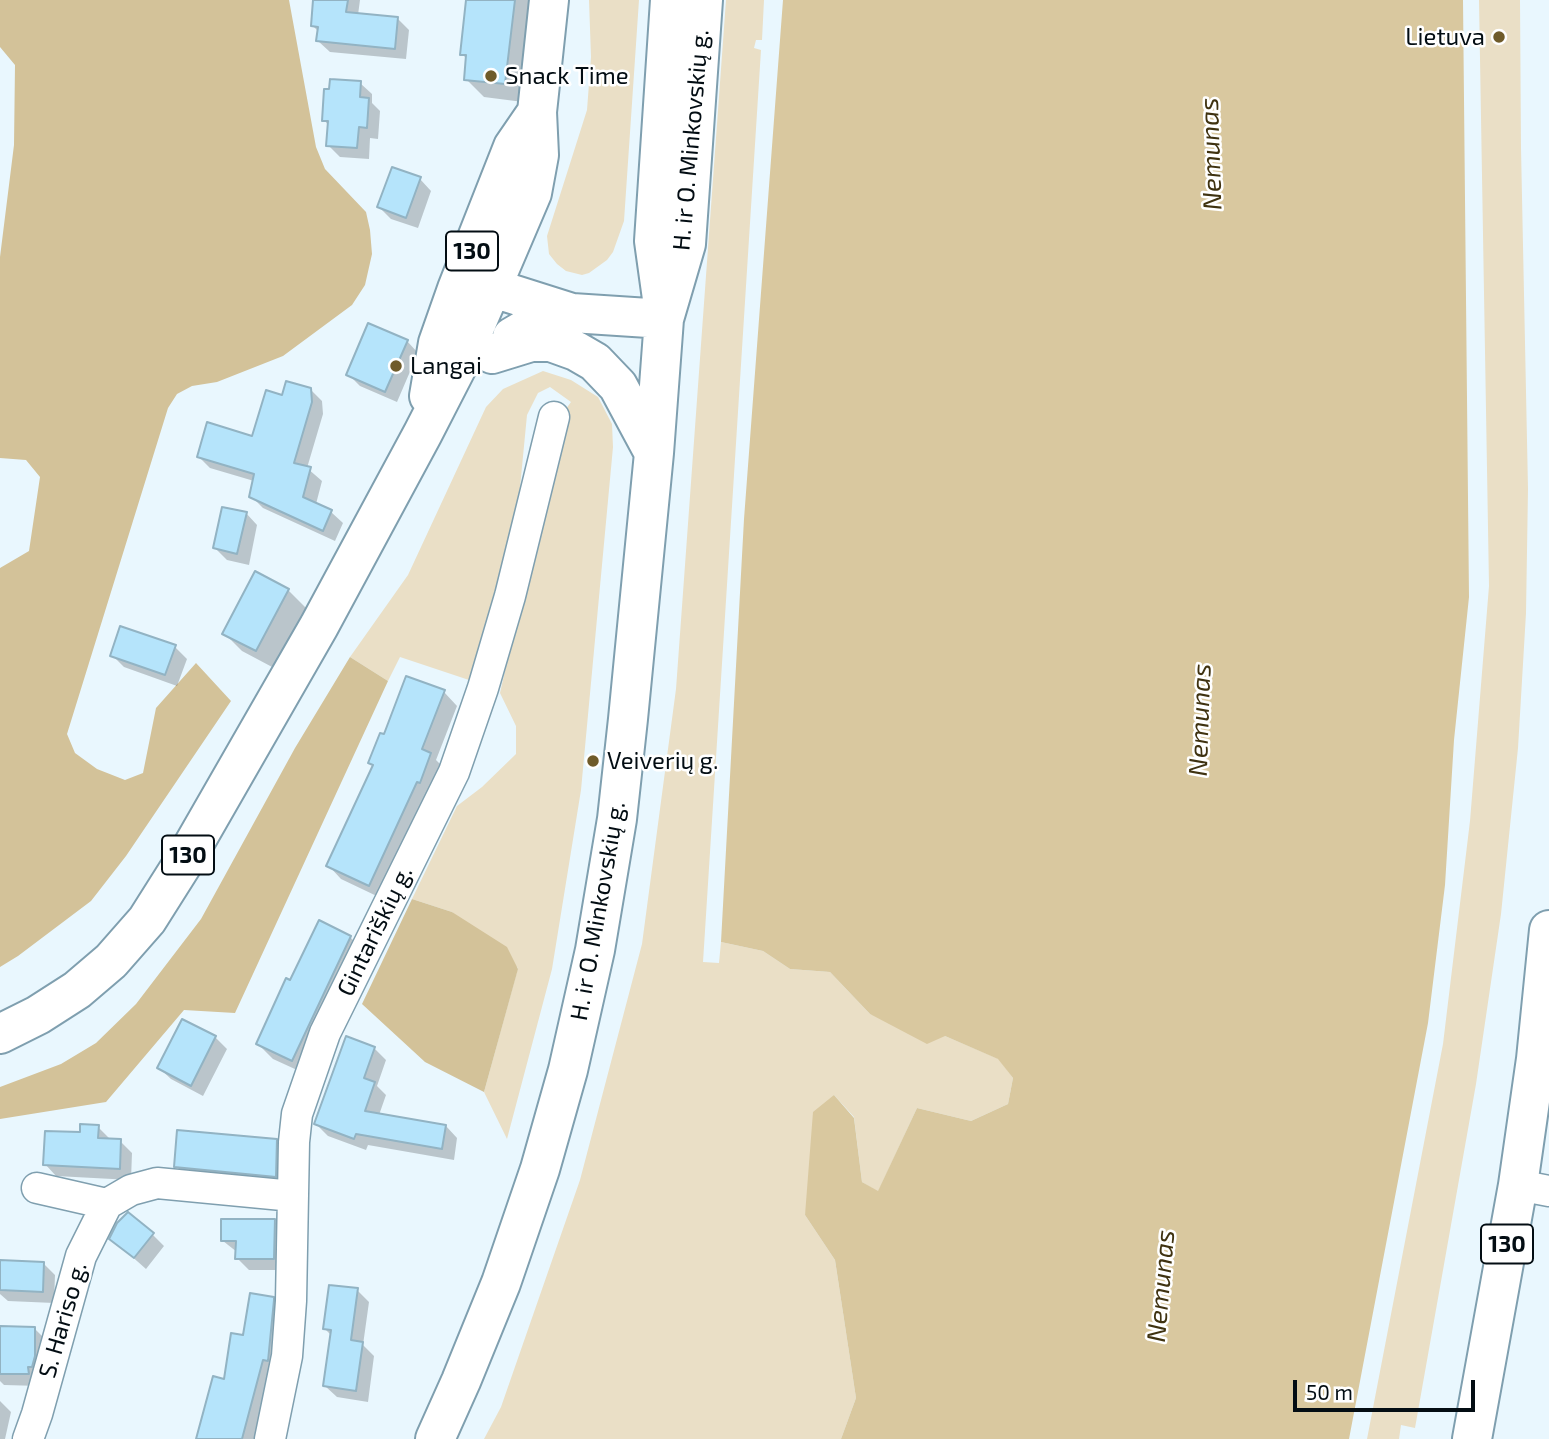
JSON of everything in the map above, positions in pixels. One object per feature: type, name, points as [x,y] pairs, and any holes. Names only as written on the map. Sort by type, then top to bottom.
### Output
[{"type":"main road","name":"130","points":[[0,1034],[38,1015],[77,990],[111,961],[147,920],[183,863],[305,650],[423,433],[462,357],[532,193],[538,155],[537,112],[549,0]]},
{"type":"main road","name":"H. ir O. Minkovskių g.","points":[[435,1439],[501,1283],[540,1168],[568,1070],[589,977],[617,819],[654,453],[664,319],[654,241],[670,0]]},
{"type":"main road","name":"H. ir O. Minkovskių g.","points":[[664,319],[686,244],[703,0]]},
{"type":"main road","name":"130","points":[[423,433],[439,343],[513,147],[537,112]]},
{"type":"main road","points":[[439,343],[493,288],[572,313],[664,319]]},
{"type":"main road","points":[[423,433],[507,340],[529,327],[572,313]]},
{"type":"main road","points":[[492,354],[531,342],[551,342],[596,362],[618,386],[654,453]]},
{"type":"main road","name":"130","points":[[1472,1439],[1534,1188],[1536,1059],[1549,930]]},
{"type":"street","name":"Gintariškių g.","points":[[293,1196],[293,1142],[297,1114],[307,1080],[325,1033],[454,772],[483,688],[510,596],[554,417]]},
{"type":"street","points":[[37,1188],[107,1204],[131,1190],[157,1183],[293,1196],[287,1356],[270,1439]]},
{"type":"street","name":"S. Hariso g.","points":[[28,1439],[81,1256],[107,1204]]},
{"type":"shaded area","points":[[0,0],[289,0],[316,147],[325,169],[366,212],[372,254],[365,285],[352,305],[283,356],[217,382],[192,386],[177,394],[168,408],[67,734],[75,753],[97,769],[125,780],[143,773],[156,708],[196,663],[231,701],[126,856],[91,901],[0,967],[0,568],[29,551],[40,477],[26,460],[0,458],[0,257],[14,145],[15,65],[0,47]]},
{"type":"shaded area","points":[[589,0],[639,0],[624,221],[613,252],[607,260],[582,275],[566,271],[557,264],[549,254],[547,236],[587,110],[591,57]]},
{"type":"shaded area","points":[[726,0],[764,0],[762,40],[756,40],[754,48],[761,50],[703,962],[719,963],[721,942],[763,951],[790,969],[830,972],[870,1014],[945,1036],[999,1059],[1013,1078],[1008,1104],[971,1121],[917,1108],[878,1192],[862,1182],[854,1117],[834,1095],[805,1215],[835,1260],[856,1398],[841,1439],[484,1439],[501,1407],[580,1180],[642,944],[676,689]]},
{"type":"shaded area","points":[[1479,0],[1520,0],[1528,489],[1526,613],[1518,748],[1501,914],[1476,1084],[1415,1428],[1401,1425],[1399,1439],[1367,1439],[1443,1044],[1470,821],[1489,586]]},
{"type":"shaded area","points":[[543,371],[571,380],[598,397],[612,424],[613,447],[581,790],[552,969],[507,1139],[484,1092],[518,968],[452,912],[412,899],[457,806],[482,787],[516,754],[516,726],[500,693],[563,413],[571,402],[550,387],[538,393],[527,415],[518,508],[475,682],[400,657],[388,681],[350,657],[408,575],[486,407],[503,389]]},
{"type":"shaded area","points":[[350,657],[388,681],[235,1013],[184,1010],[106,1102],[0,1119],[0,1087],[61,1064],[96,1043],[136,1004],[201,919],[295,748]]},
{"type":"shaded area","points":[[412,899],[452,912],[507,947],[518,969],[484,1092],[425,1062],[362,1004]]},
{"type":"water","name":"Nemunas","points":[[783,0],[1463,0],[1469,597],[1454,740],[1445,885],[1428,1023],[1349,1439],[841,1439],[856,1398],[835,1260],[805,1215],[813,1112],[834,1095],[854,1118],[862,1182],[878,1191],[917,1108],[971,1121],[1008,1104],[1013,1078],[998,1059],[945,1036],[927,1044],[870,1014],[830,972],[790,969],[763,951],[721,942],[744,519]]},
{"type":"building","points":[[313,0],[348,0],[346,12],[398,17],[395,49],[316,41],[318,27],[311,26]]},
{"type":"building","points":[[466,0],[515,0],[505,84],[464,80],[466,55],[460,55]]},
{"type":"building","points":[[330,79],[361,81],[360,97],[369,98],[367,128],[359,127],[357,148],[326,146],[328,121],[322,121],[324,89],[329,89]]},
{"type":"building","points":[[392,167],[421,177],[406,218],[377,207]]},
{"type":"building","points":[[368,323],[408,340],[385,392],[346,375]]},
{"type":"building","points":[[286,381],[311,388],[312,402],[294,463],[311,467],[303,497],[332,510],[323,531],[249,497],[254,474],[197,457],[207,422],[252,436],[266,390],[282,395]]},
{"type":"building","points":[[222,507],[247,512],[237,554],[213,548]]},
{"type":"building","points":[[255,571],[289,589],[256,651],[222,634]]},
{"type":"building","points":[[120,626],[176,645],[165,675],[110,656]]},
{"type":"building","points":[[406,676],[445,690],[422,749],[431,753],[420,783],[417,782],[369,886],[326,866],[373,765],[368,763],[380,733],[384,734]]},
{"type":"building","points":[[319,920],[351,936],[292,1061],[256,1044],[286,978],[290,980]]},
{"type":"building","points":[[182,1019],[216,1036],[191,1086],[157,1068]]},
{"type":"building","points":[[346,1036],[375,1047],[364,1078],[375,1082],[365,1111],[446,1125],[442,1149],[356,1134],[354,1139],[314,1124]]},
{"type":"building","points":[[80,1124],[99,1125],[98,1138],[121,1139],[120,1169],[43,1165],[45,1131],[80,1132]]},
{"type":"building","points":[[177,1130],[277,1139],[276,1177],[174,1167]]},
{"type":"building","points":[[128,1212],[154,1233],[134,1258],[109,1239],[117,1223]]},
{"type":"building","points":[[221,1219],[275,1219],[274,1259],[235,1259],[236,1241],[221,1241]]},
{"type":"building","points":[[0,1260],[44,1262],[43,1292],[0,1290]]},
{"type":"building","points":[[329,1285],[358,1288],[351,1340],[363,1342],[356,1391],[323,1386],[331,1330],[323,1329]]},
{"type":"building","points":[[250,1293],[274,1297],[274,1300],[268,1361],[263,1360],[242,1439],[196,1439],[213,1376],[224,1379],[231,1333],[243,1335]]},
{"type":"building","points":[[0,1326],[35,1327],[35,1356],[32,1367],[28,1367],[29,1374],[0,1374]]},
{"type":"place","name":"Lietuva","points":[[1499,37]]},
{"type":"place","name":"Snack Time","points":[[491,76]]},
{"type":"place","name":"Langai","points":[[396,366]]},
{"type":"place","name":"Veiverių g.","points":[[593,761]]}]
